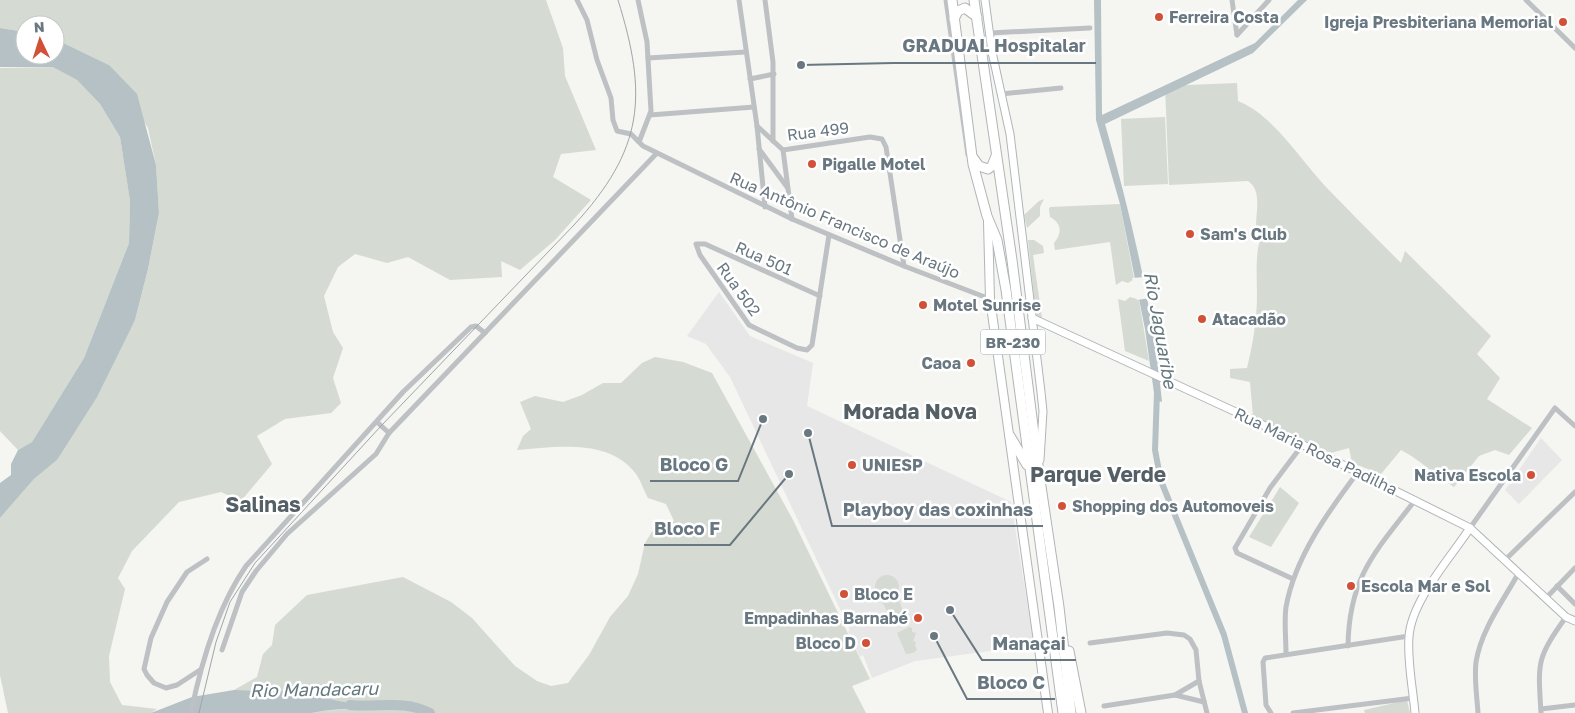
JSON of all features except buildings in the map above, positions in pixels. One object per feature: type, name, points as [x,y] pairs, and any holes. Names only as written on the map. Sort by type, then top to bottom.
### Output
[{"type":"highway","name":"BR-230","points":[[952,0],[972,156],[987,216],[997,240],[1002,261],[1063,713]]},
{"type":"highway","name":"BR-230","points":[[974,0],[997,153],[1039,473],[1059,607],[1071,713]]},
{"type":"highway","points":[[954,19],[958,11],[965,8],[977,17]]},
{"type":"highway","points":[[972,156],[979,166],[988,169],[994,164],[997,153]]},
{"type":"highway","points":[[1010,436],[1029,470]]},
{"type":"highway","points":[[1059,607],[1081,713]]},
{"type":"main road","points":[[985,0],[1001,94],[1010,134],[1043,411],[1039,473]]},
{"type":"main road","points":[[987,216],[990,299],[1048,713]]},
{"type":"main road","name":"Rua Maria Rosa Padilha","points":[[1032,318],[1302,444],[1416,499],[1470,528],[1566,617],[1575,621]]},
{"type":"main road","points":[[1415,713],[1409,636],[1416,610],[1470,528]]},
{"type":"street","name":"Rua Antônio Francisco de Araújo","points":[[577,0],[587,20],[611,98],[615,129],[620,133],[632,134],[639,142],[657,153],[765,207],[904,266],[990,299]]},
{"type":"street","points":[[638,0],[648,58],[650,115],[639,142]]},
{"type":"street","points":[[739,0],[757,126],[765,207]]},
{"type":"street","points":[[765,0],[771,34],[774,74],[773,141]]},
{"type":"street","points":[[946,0],[966,146],[974,185],[984,200]]},
{"type":"street","points":[[1232,0],[1237,35],[1269,0]]},
{"type":"street","points":[[1526,0],[1575,48]]},
{"type":"street","points":[[990,33],[1090,28]]},
{"type":"street","points":[[648,58],[746,52]]},
{"type":"street","points":[[750,79],[774,74]]},
{"type":"street","points":[[1001,94],[1060,88]]},
{"type":"street","points":[[650,115],[754,107]]},
{"type":"street","name":"Rua 499","points":[[757,126],[783,150],[870,137],[882,139],[886,147],[904,266]]},
{"type":"street","points":[[759,149],[788,187]]},
{"type":"street","points":[[783,150],[792,219]]},
{"type":"street","points":[[222,650],[233,617],[250,579],[278,544],[376,454],[390,433],[657,153]]},
{"type":"street","points":[[820,296],[829,235]]},
{"type":"street","name":"Rua 501","points":[[699,243],[820,296]]},
{"type":"street","name":"Rua 502","points":[[699,243],[696,248],[700,255],[754,330],[802,350],[807,350],[812,345],[820,296]]},
{"type":"street","points":[[191,713],[201,670],[222,611],[246,566],[411,383],[470,328],[476,326],[485,333]]},
{"type":"street","points":[[1470,528],[1555,408],[1575,426]]},
{"type":"street","points":[[377,422],[390,433]]},
{"type":"street","points":[[1293,579],[1235,550],[1270,488],[1302,444]]},
{"type":"street","points":[[1286,654],[1286,610],[1293,579],[1324,520],[1358,472]]},
{"type":"street","points":[[1505,560],[1575,492]]},
{"type":"street","points":[[1348,646],[1349,615],[1362,575],[1416,499]]},
{"type":"street","points":[[201,670],[170,688],[154,683],[144,669],[151,638],[166,602],[187,572],[207,559]]},
{"type":"street","points":[[1546,598],[1575,568]]},
{"type":"street","points":[[1478,713],[1476,678],[1478,653],[1492,619],[1518,574]]},
{"type":"street","points":[[1557,586],[1575,604]]},
{"type":"street","points":[[222,611],[233,617]]},
{"type":"street","points":[[1566,617],[1546,647],[1539,664],[1538,676],[1541,711],[1575,705]]},
{"type":"street","points":[[1090,643],[1167,633],[1184,635],[1190,639],[1196,650],[1199,681],[1207,713]]},
{"type":"street","points":[[1270,712],[1266,701],[1263,660],[1268,656],[1409,636]]},
{"type":"street","points":[[1104,706],[1175,695],[1199,681]]},
{"type":"street","points":[[1175,695],[1204,702]]},
{"type":"street","points":[[1293,713],[1414,698]]},
{"type":"shaded area","points":[[0,0],[546,0],[563,48],[565,76],[596,150],[561,154],[553,177],[591,200],[555,240],[520,270],[501,261],[502,277],[450,280],[408,257],[387,263],[355,254],[338,267],[324,296],[333,332],[343,348],[333,378],[341,403],[331,413],[285,419],[257,436],[272,464],[241,501],[221,492],[179,502],[132,551],[118,578],[125,589],[109,656],[110,682],[122,705],[157,709],[151,713],[8,713],[0,675],[0,518],[34,479],[57,460],[135,320],[148,269],[159,213],[156,165],[148,128],[109,65],[65,44],[65,15],[15,15],[15,30],[0,28]]},
{"type":"shaded area","points":[[1094,0],[1101,0],[1102,115],[1255,43],[1298,0],[1307,0],[1253,53],[1105,124],[1140,262],[1153,331],[1162,402],[1155,400],[1145,329],[1120,204],[1096,120]]},
{"type":"shaded area","points":[[0,28],[15,30],[15,65],[65,65],[65,44],[109,65],[137,94],[156,165],[159,213],[148,269],[135,320],[97,397],[57,460],[34,479],[0,518],[0,483],[11,475],[11,464],[18,450],[32,442],[84,358],[129,243],[130,201],[120,137],[100,104],[77,80],[53,67],[0,67]]},
{"type":"shaded area","points":[[54,67],[77,80],[100,104],[120,137],[130,201],[129,243],[84,358],[32,442],[18,450],[0,431],[0,68]]},
{"type":"shaded area","points":[[1237,83],[1238,101],[1251,107],[1263,116],[1325,186],[1401,263],[1405,251],[1491,336],[1477,354],[1500,378],[1487,399],[1532,428],[1509,455],[1495,450],[1479,456],[1454,487],[1401,450],[1381,474],[1352,463],[1349,448],[1331,453],[1253,416],[1250,382],[1230,378],[1230,369],[1247,368],[1254,332],[1257,304],[1257,253],[1264,230],[1256,226],[1257,195],[1248,181],[1169,185],[1165,86]]},
{"type":"shaded area","points":[[1165,117],[1168,184],[1124,186],[1121,119]]},
{"type":"shaded area","points":[[1044,199],[1040,207],[1040,216],[1027,228],[1024,215],[1039,201]]},
{"type":"shaded area","points":[[1120,204],[1134,278],[1151,276],[1152,278],[1133,280],[1128,283],[1122,281],[1116,285],[1110,242],[1055,250],[1054,243],[1060,229],[1057,222],[1050,217],[1049,209],[1050,207]]},
{"type":"shaded area","points":[[1028,240],[1034,240],[1043,246],[1044,253],[1033,255],[1042,318],[1036,316]]},
{"type":"shaded area","name":"UNIESP","points":[[719,292],[750,336],[813,363],[807,406],[1011,502],[1034,645],[915,661],[872,678],[863,655],[860,657],[848,632],[850,630],[730,377],[706,344],[687,336]]},
{"type":"shaded area","points":[[1154,295],[1154,298],[1139,300],[1149,361],[1125,351],[1118,299],[1125,301],[1130,297],[1137,299]]},
{"type":"shaded area","points":[[655,357],[683,362],[712,373],[793,520],[870,679],[852,686],[866,713],[312,713],[363,706],[291,691],[234,690],[257,677],[263,654],[272,645],[275,625],[307,595],[403,577],[451,602],[472,618],[515,666],[537,681],[551,686],[568,683],[589,655],[610,617],[628,596],[638,574],[645,543],[653,530],[674,521],[666,504],[648,498],[636,474],[625,463],[612,455],[581,447],[548,447],[517,450],[523,436],[531,429],[520,402],[535,396],[563,402],[582,395],[603,383],[621,383],[642,363]]},
{"type":"shaded area","name":"Nativa Escola","points":[[1541,438],[1562,460],[1519,504],[1505,490]]},
{"type":"shaded area","points":[[1280,487],[1299,503],[1271,547],[1249,537]]},
{"type":"shaded area","points":[[887,575],[892,576],[898,582],[898,592],[892,598],[887,599],[882,598],[876,592],[875,587],[876,582],[882,576]]},
{"type":"shaded area","points":[[898,598],[905,616],[893,622],[882,602],[889,603]]},
{"type":"shaded area","points":[[909,627],[912,628],[912,632],[916,633],[913,641],[916,642],[917,650],[906,654],[897,633]]},
{"type":"shaded area","name":"Rio Mandacaru","points":[[234,690],[291,691],[364,706],[312,713],[151,713],[192,697]]},
{"type":"shaded area","points":[[1407,700],[1410,713],[1365,713],[1364,710]]},
{"type":"pier","points":[[1145,277],[1150,298],[1137,300],[1132,278]]},
{"type":"waterway","name":"Rio Jaguaribe","points":[[1157,392],[1155,450],[1161,481],[1224,635],[1245,713]]},
{"type":"waterway","name":"Rio Mandacaru","points":[[350,705],[400,705],[410,706],[430,713]]},
{"type":"tram line","points":[[199,713],[216,642],[230,602],[255,563],[381,426],[574,225],[615,171],[627,146],[634,120],[636,93],[634,65],[628,34],[618,0]]},
{"type":"place","name":"Ferreira Costa","points":[[1159,17]]},
{"type":"place","name":"Igreja Presbiteriana Memorial","points":[[1563,22]]},
{"type":"place","name":"GRADUAL Hospitalar","points":[[801,65]]},
{"type":"place","name":"Pigalle Motel","points":[[812,164]]},
{"type":"place","name":"Sam's Club","points":[[1190,234]]},
{"type":"place","name":"Motel Sunrise","points":[[923,305]]},
{"type":"place","name":"Atacadão","points":[[1202,319]]},
{"type":"place","name":"Caoa","points":[[971,363]]},
{"type":"place","name":"Bloco G","points":[[763,419]]},
{"type":"place","name":"Playboy das coxinhas","points":[[808,433]]},
{"type":"place","name":"UNIESP","points":[[852,465]]},
{"type":"place","name":"Bloco F","points":[[789,474]]},
{"type":"place","name":"Nativa Escola","points":[[1531,475]]},
{"type":"place","name":"Shopping dos Automoveis","points":[[1062,506]]},
{"type":"place","name":"Escola Mar e Sol","points":[[1351,586]]},
{"type":"place","name":"Bloco E","points":[[844,594]]},
{"type":"place","name":"Manaçai","points":[[950,610]]},
{"type":"place","name":"Empadinhas Barnabé","points":[[918,618]]},
{"type":"place","name":"Bloco C","points":[[934,636]]},
{"type":"place","name":"Bloco D","points":[[866,643]]},
{"type":"district","name":"Morada Nova","points":[[910,411]]},
{"type":"district","name":"Parque Verde","points":[[1098,474]]},
{"type":"district","name":"Salinas","points":[[263,504]]}]
